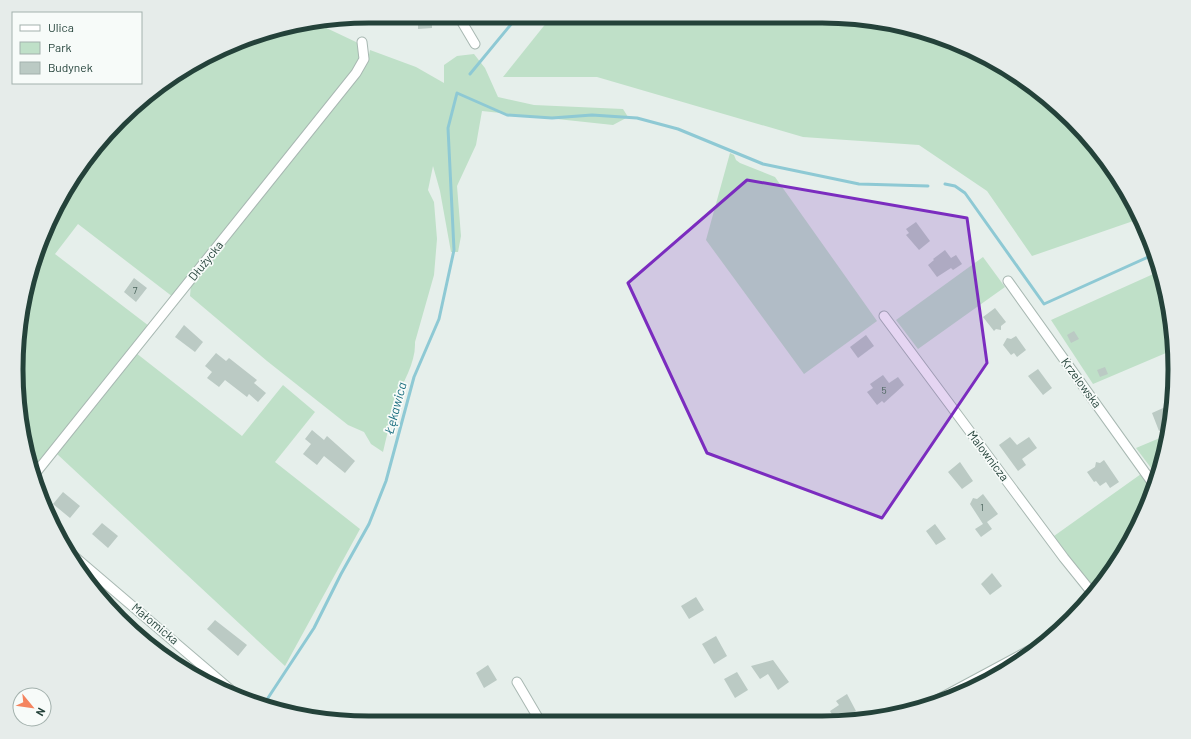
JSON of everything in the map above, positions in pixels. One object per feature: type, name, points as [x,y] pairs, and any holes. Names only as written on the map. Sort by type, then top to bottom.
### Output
[{"type":"street","points":[[463,23],[475,44]]},
{"type":"street","name":"Dłużycka","points":[[38,470],[356,73],[364,59],[362,42]]},
{"type":"street","name":"Krzelowska","points":[[1008,281],[1150,480]]},
{"type":"street","name":"Malownicza","points":[[884,316],[1064,558],[1089,589]]},
{"type":"street","name":"Małomicka","points":[[82,563],[223,683]]},
{"type":"street","points":[[516,682],[537,716]]},
{"type":"highlighted area","points":[[747,180],[967,218],[987,363],[882,518],[707,453],[628,283]]},
{"type":"green space","points":[[546,23],[822,23],[867,26],[911,35],[954,49],[995,69],[1014,81],[1050,109],[1067,124],[1082,141],[1110,177],[1122,196],[1134,221],[1032,256],[987,191],[919,145],[803,137],[597,77],[503,77]]},
{"type":"green space","points":[[323,26],[356,42],[359,45],[360,62],[173,297],[78,224],[55,254],[149,326],[37,467],[26,415],[24,392],[23,370],[26,324],[41,258],[59,216],[81,177],[124,124],[141,109],[177,81],[216,59],[258,41]]},
{"type":"green space","points":[[370,50],[416,67],[444,83],[444,65],[457,56],[474,54],[485,68],[498,97],[534,105],[623,109],[628,117],[613,125],[482,111],[476,145],[457,186],[461,236],[458,252],[451,252],[440,191],[433,166],[428,190],[434,202],[437,239],[434,275],[415,342],[415,350],[411,365],[396,401],[383,452],[371,444],[364,432],[348,425],[267,361],[190,296],[191,284],[359,76],[367,64]]},
{"type":"green space","points":[[730,153],[734,155],[736,160],[740,163],[775,177],[877,321],[804,374],[706,240]]},
{"type":"green space","points":[[983,257],[1005,287],[918,349],[896,320]]},
{"type":"green space","points":[[1154,274],[1165,324],[1167,352],[1093,384],[1051,320]]},
{"type":"green space","points":[[136,353],[242,436],[283,385],[315,412],[275,462],[360,529],[285,666],[57,454]]},
{"type":"green space","points":[[1161,438],[1153,470],[1136,448]]},
{"type":"green space","points":[[1141,474],[1149,485],[1122,543],[1110,562],[1091,586],[1054,536]]},
{"type":"building","points":[[402,23],[436,23],[432,24],[432,28],[418,29],[418,24],[402,25]]},
{"type":"building","points":[[916,222],[930,241],[919,250],[906,235],[909,233],[906,229]]},
{"type":"building","points":[[945,250],[951,258],[956,255],[962,264],[953,270],[951,268],[937,277],[928,265]]},
{"type":"building","points":[[134,278],[147,288],[136,302],[124,292]]},
{"type":"building","points":[[995,308],[1006,322],[1001,326],[1001,330],[996,329],[994,331],[983,317]]},
{"type":"building","points":[[184,325],[203,342],[195,352],[175,337]]},
{"type":"building","points":[[1074,331],[1079,339],[1071,343],[1067,335]]},
{"type":"building","points":[[866,335],[874,346],[858,358],[850,347]]},
{"type":"building","points":[[1016,336],[1026,350],[1017,357],[1014,353],[1011,355],[1003,345],[1007,338],[1011,339]]},
{"type":"building","points":[[216,353],[226,361],[229,358],[257,380],[254,383],[266,393],[258,402],[249,394],[247,397],[225,380],[219,387],[207,378],[212,372],[205,366]]},
{"type":"building","points":[[1105,367],[1108,374],[1100,377],[1097,370]]},
{"type":"building","points":[[1038,369],[1052,388],[1043,395],[1028,376]]},
{"type":"building","points":[[883,375],[889,383],[898,377],[904,385],[884,403],[882,401],[877,405],[867,392],[873,388],[870,384]]},
{"type":"building","points":[[1166,407],[1162,430],[1159,431],[1152,413]]},
{"type":"building","points":[[312,430],[324,440],[327,436],[355,461],[345,473],[324,456],[317,465],[303,454],[311,444],[305,439]]},
{"type":"building","points":[[1010,437],[1017,445],[1029,437],[1037,448],[1022,459],[1026,465],[1018,471],[999,445]]},
{"type":"building","points":[[1104,460],[1119,482],[1110,488],[1106,482],[1100,486],[1096,481],[1094,482],[1087,472],[1095,467],[1096,462],[1100,463]]},
{"type":"building","points":[[960,462],[973,481],[962,489],[948,472]]},
{"type":"building","points":[[63,492],[80,506],[70,518],[53,504]]},
{"type":"building","points":[[983,494],[998,514],[987,522],[992,529],[981,537],[975,529],[983,524],[970,504],[973,498],[977,499]]},
{"type":"building","points":[[102,523],[118,536],[108,548],[92,534]]},
{"type":"building","points":[[935,524],[946,539],[936,545],[926,531]]},
{"type":"building","points":[[992,573],[1002,586],[990,595],[981,584]]},
{"type":"building","points":[[696,597],[704,610],[689,619],[681,606]]},
{"type":"building","points":[[215,620],[247,645],[238,656],[207,629]]},
{"type":"building","points":[[716,636],[727,656],[714,664],[702,644]]},
{"type":"building","points":[[773,660],[789,682],[778,690],[768,674],[760,679],[751,666]]},
{"type":"building","points":[[488,665],[497,680],[484,688],[476,673]]},
{"type":"building","points":[[737,672],[748,690],[735,698],[724,679]]},
{"type":"building","points":[[847,694],[856,711],[850,714],[833,716],[830,711],[839,705],[836,701]]},
{"type":"waterway","name":"Łękawica","points":[[470,74],[512,23]]},
{"type":"waterway","name":"Łękawica","points":[[266,700],[314,628],[341,574],[369,524],[386,481],[414,377],[439,319],[454,250],[448,128],[457,93],[507,115],[552,118],[592,115],[637,118],[678,129],[763,164],[859,184],[928,186]]},
{"type":"waterway","points":[[945,184],[955,186],[965,193],[1044,304],[1149,257]]}]
